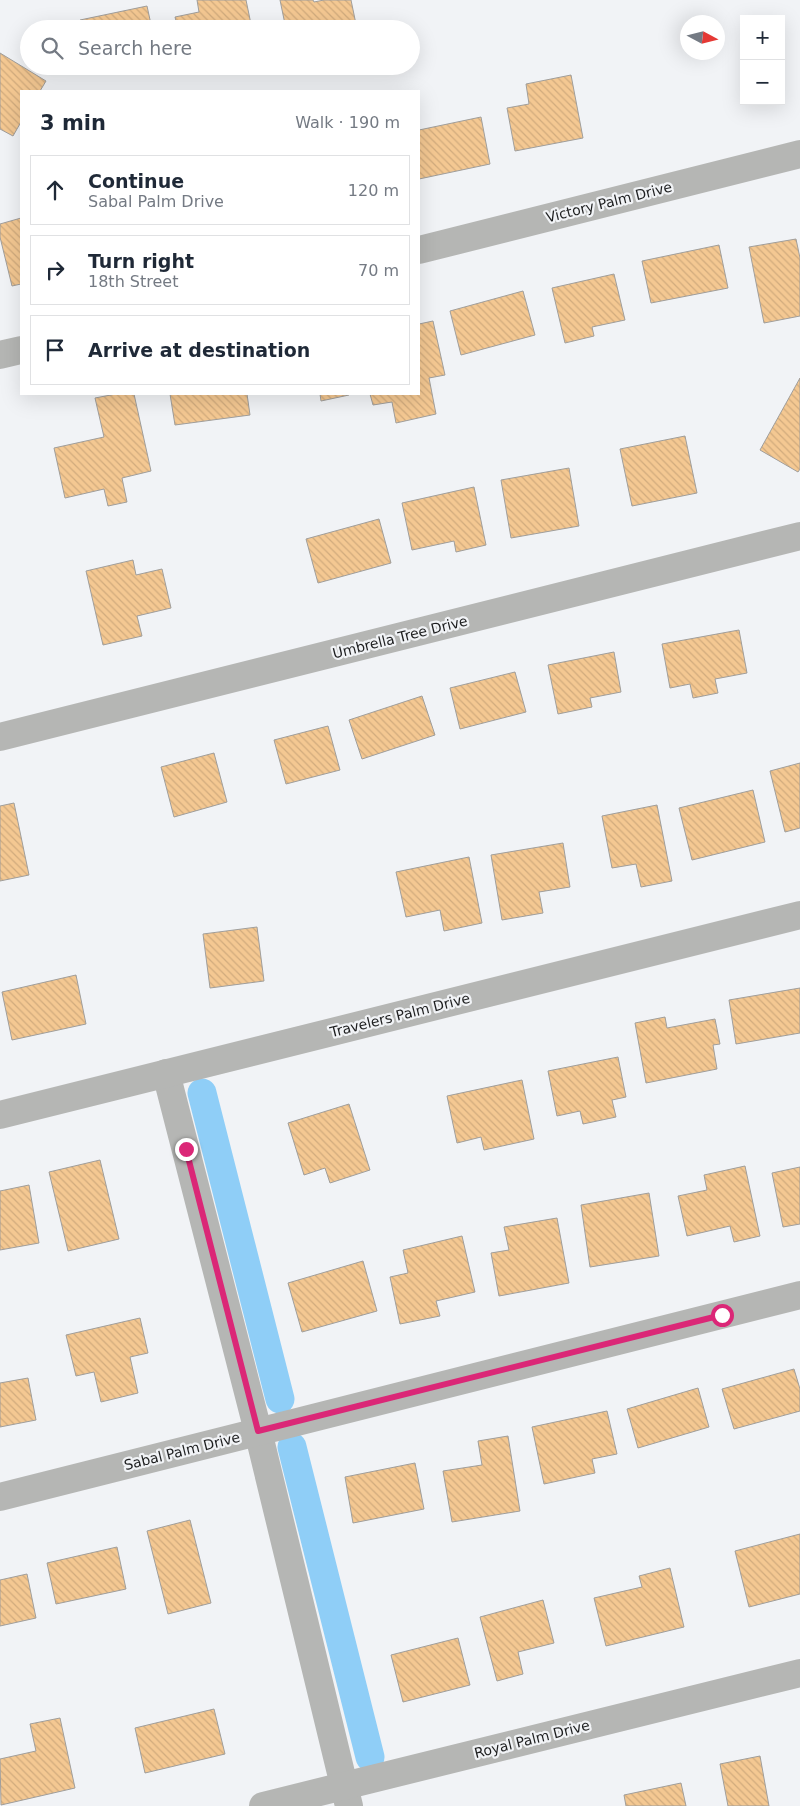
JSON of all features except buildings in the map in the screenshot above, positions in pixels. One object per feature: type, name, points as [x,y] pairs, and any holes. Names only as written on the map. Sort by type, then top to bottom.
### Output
[{"type":"street","name":"Victory Palm Drive","points":[[420,250],[800,154]]},
{"type":"street","points":[[0,355],[20,350]]},
{"type":"street","name":"Umbrella Tree Drive","points":[[0,737],[800,536]]},
{"type":"street","name":"Travelers Palm Drive","points":[[0,1115],[800,915]]},
{"type":"street","points":[[166,1073],[258,1431],[347,1796]]},
{"type":"street","name":"Sabal Palm Drive","points":[[0,1497],[800,1295]]},
{"type":"street","name":"Royal Palm Drive","points":[[263,1806],[347,1796],[800,1673]]},
{"type":"waterway","points":[[202,1093],[280,1399]]},
{"type":"waterway","points":[[292,1447],[370,1757]]},
{"type":"route","points":[[186,1149],[258,1431],[722,1315]]}]
